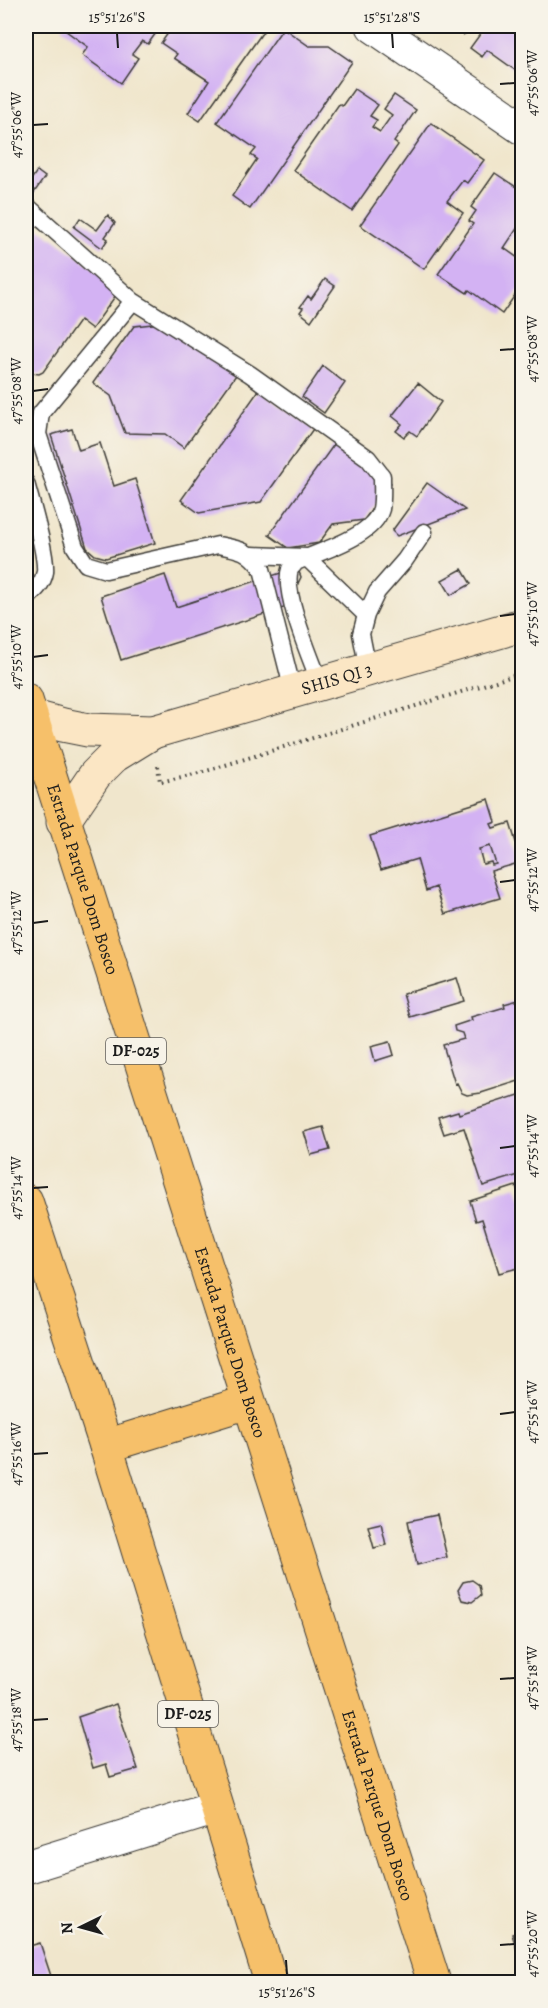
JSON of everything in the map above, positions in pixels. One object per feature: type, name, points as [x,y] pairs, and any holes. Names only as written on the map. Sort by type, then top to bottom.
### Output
[{"type":"main road","name":"Estrada Parque Dom Bosco","points":[[28,708],[434,1983]]},
{"type":"main road","name":"DF-025","points":[[26,1201],[106,1446],[271,1983]]},
{"type":"main road","points":[[106,1446],[248,1402]]},
{"type":"street","points":[[373,26],[522,128]]},
{"type":"street","name":"SHIS QI 3","points":[[63,822],[95,776],[114,756],[153,732],[522,625]]},
{"type":"street","name":"SHIS QI 3","points":[[28,708],[63,725],[88,730],[153,732]]},
{"type":"street","points":[[26,1867],[216,1808]]},
{"type":"lane","points":[[26,206],[133,301],[250,374],[368,458],[382,476],[380,511],[371,524],[357,536],[306,557],[296,562],[290,569],[290,591],[304,640],[306,687]]},
{"type":"lane","points":[[133,301],[41,413],[38,434],[75,548],[86,564],[105,570],[218,546],[236,548],[252,555],[306,557],[366,615]]},
{"type":"lane","points":[[26,483],[43,552],[45,573],[39,586],[26,599]]},
{"type":"lane","points":[[368,669],[361,634],[366,615],[377,592],[405,560],[424,532]]},
{"type":"lane","points":[[252,555],[262,569],[306,687]]},
{"type":"path","points":[[153,732],[160,782],[203,772],[522,673]]},
{"type":"building","points":[[64,26],[161,26],[148,44],[142,41],[132,54],[138,58],[121,83],[82,55],[88,47],[62,28]]},
{"type":"building","points":[[173,26],[267,26],[200,121],[188,113],[209,81],[174,58],[177,54],[161,43]]},
{"type":"building","points":[[451,26],[471,26],[464,35]]},
{"type":"building","points":[[486,26],[522,26],[522,75],[487,50],[482,57],[470,48]]},
{"type":"building","points":[[283,28],[309,46],[329,46],[352,62],[250,209],[232,196],[257,159],[251,155],[256,149],[217,122]]},
{"type":"building","points":[[354,89],[378,105],[370,116],[377,120],[372,127],[380,132],[392,115],[384,109],[394,95],[416,110],[394,142],[398,145],[352,211],[293,170],[339,104],[342,106]]},
{"type":"building","points":[[431,123],[484,160],[467,183],[463,180],[447,201],[463,213],[424,269],[360,225]]},
{"type":"building","points":[[37,171],[45,177],[31,197],[26,193],[26,187]]},
{"type":"building","points":[[495,173],[522,191],[522,225],[520,224],[504,248],[522,261],[522,285],[502,314],[469,290],[467,293],[438,274],[473,224],[469,221],[476,211],[471,207]]},
{"type":"building","points":[[108,215],[115,223],[105,237],[108,239],[102,248],[74,227],[80,218],[97,230]]},
{"type":"building","points":[[26,219],[121,288],[92,329],[80,320],[43,372],[39,374],[32,373],[28,369],[26,357]]},
{"type":"building","points":[[325,279],[335,286],[311,321],[300,312],[303,308],[300,307],[308,296],[311,299]]},
{"type":"building","points":[[162,323],[236,375],[184,448],[165,434],[125,433],[111,396],[93,383],[134,326]]},
{"type":"building","points":[[323,366],[345,383],[324,413],[302,397]]},
{"type":"building","points":[[418,383],[441,402],[417,436],[410,431],[404,437],[396,431],[402,424],[392,416]]},
{"type":"building","points":[[259,390],[313,429],[261,502],[199,513],[181,500]]},
{"type":"building","points":[[72,429],[79,450],[100,443],[114,486],[135,479],[155,543],[106,558],[95,555],[87,548],[51,435]]},
{"type":"building","points":[[335,443],[391,483],[364,520],[333,524],[319,543],[288,548],[269,535]]},
{"type":"building","points":[[427,483],[465,510],[397,536],[392,531]]},
{"type":"building","points":[[296,568],[301,577],[287,607],[121,660],[101,596],[165,575],[176,607]]},
{"type":"building","points":[[462,569],[471,584],[451,595],[442,580]]},
{"type":"building","points":[[489,799],[496,822],[491,824],[493,828],[510,823],[522,862],[491,871],[500,898],[445,914],[436,887],[426,891],[417,859],[381,870],[370,836]],"holes":[[[490,846],[496,864],[492,865],[491,862],[483,864],[479,849]]]},
{"type":"building","points":[[457,978],[464,1001],[410,1017],[403,994]]},
{"type":"building","points":[[522,999],[522,1080],[481,1093],[467,1095],[462,1093],[457,1083],[455,1084],[443,1045],[464,1039],[462,1033],[455,1031],[454,1026],[472,1020],[471,1017],[505,1007],[504,1004]]},
{"type":"building","points":[[390,1041],[394,1055],[375,1061],[371,1046]]},
{"type":"building","points":[[522,1094],[522,1174],[483,1186],[464,1128],[444,1134],[438,1117],[458,1111],[459,1114]]},
{"type":"building","points":[[323,1127],[330,1150],[311,1155],[304,1132]]},
{"type":"building","points":[[516,1186],[522,1199],[522,1267],[499,1273],[482,1219],[476,1221],[470,1201]]},
{"type":"building","points":[[522,1281],[522,1307],[518,1308],[514,1294],[520,1292],[517,1283]]},
{"type":"building","points":[[437,1515],[447,1557],[417,1565],[408,1521]]},
{"type":"building","points":[[381,1523],[386,1545],[374,1548],[368,1526]]},
{"type":"building","points":[[472,1580],[479,1585],[481,1595],[472,1602],[462,1600],[458,1590],[463,1582]]},
{"type":"building","points":[[116,1704],[138,1769],[110,1777],[106,1764],[93,1768],[78,1717]]},
{"type":"building","points":[[522,1931],[522,1967],[512,1934]]},
{"type":"building","points":[[40,1943],[53,1982],[26,1982],[26,1947]]}]
